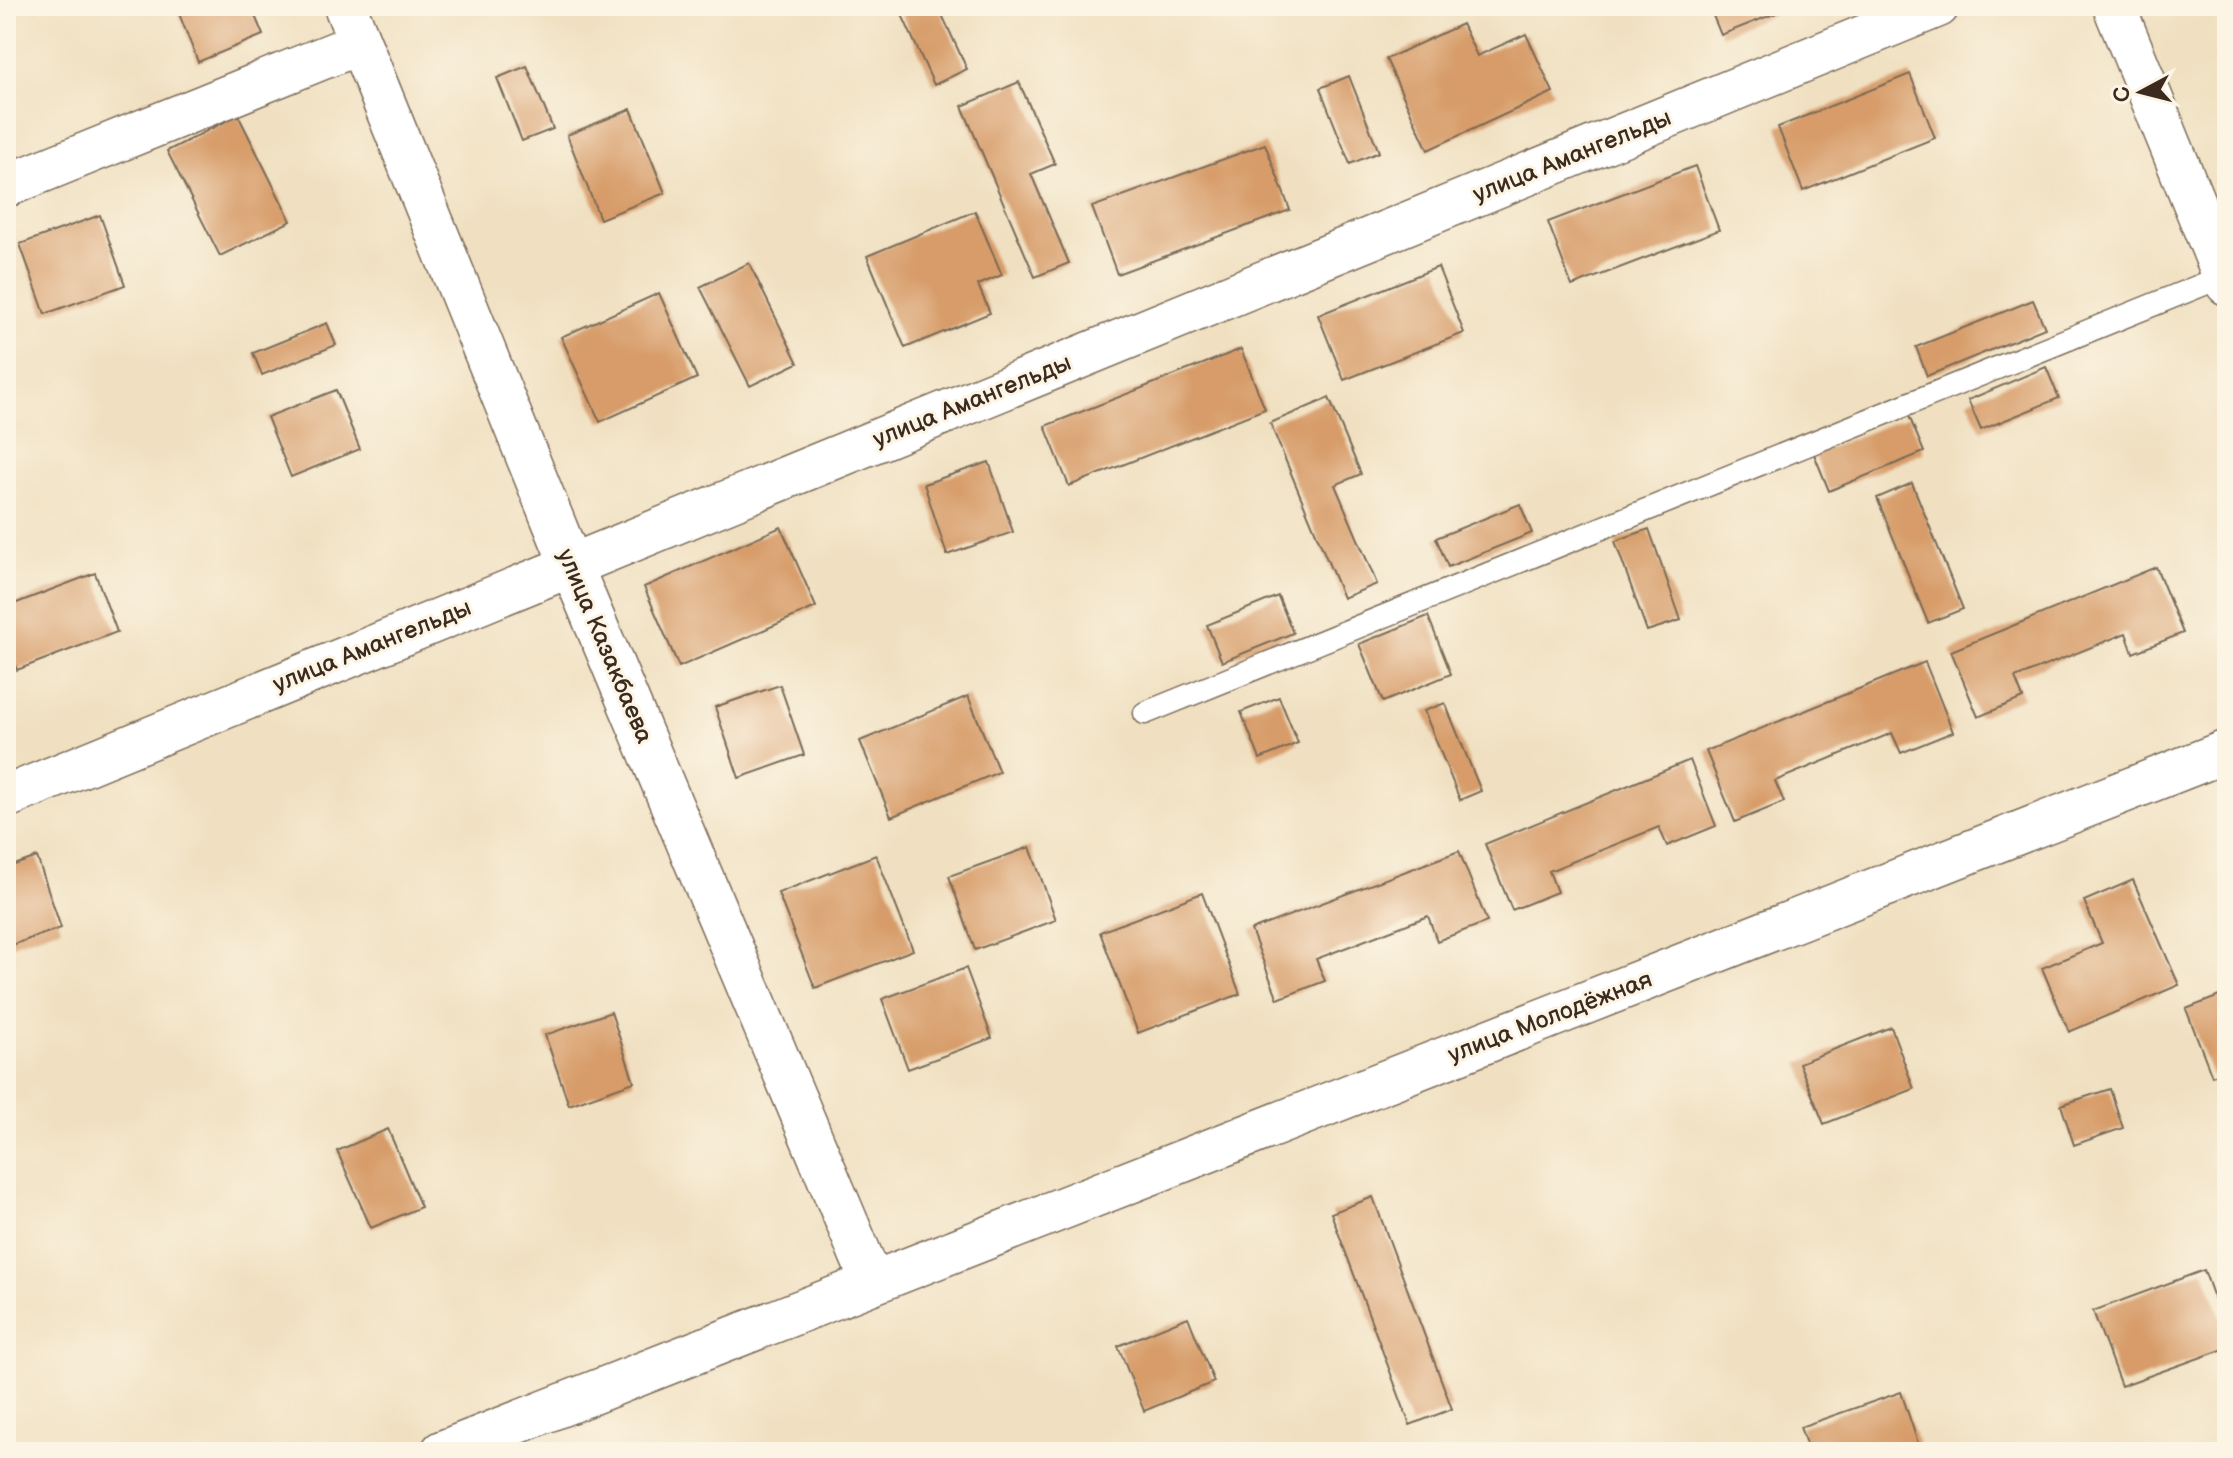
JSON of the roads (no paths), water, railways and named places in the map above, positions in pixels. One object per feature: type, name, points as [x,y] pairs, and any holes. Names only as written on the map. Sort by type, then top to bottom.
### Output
[{"type":"street","name":"улица Амангельды","points":[[6,797],[1938,6]]},
{"type":"street","points":[[2114,6],[2225,280]]},
{"type":"street","name":"улица Казакбаева","points":[[352,24],[571,565],[872,1282]]},
{"type":"street","points":[[6,186],[352,24]]},
{"type":"street","name":"улица Молодёжная","points":[[442,1452],[2227,751]]},
{"type":"lane","points":[[1145,713],[2225,280]]}]
